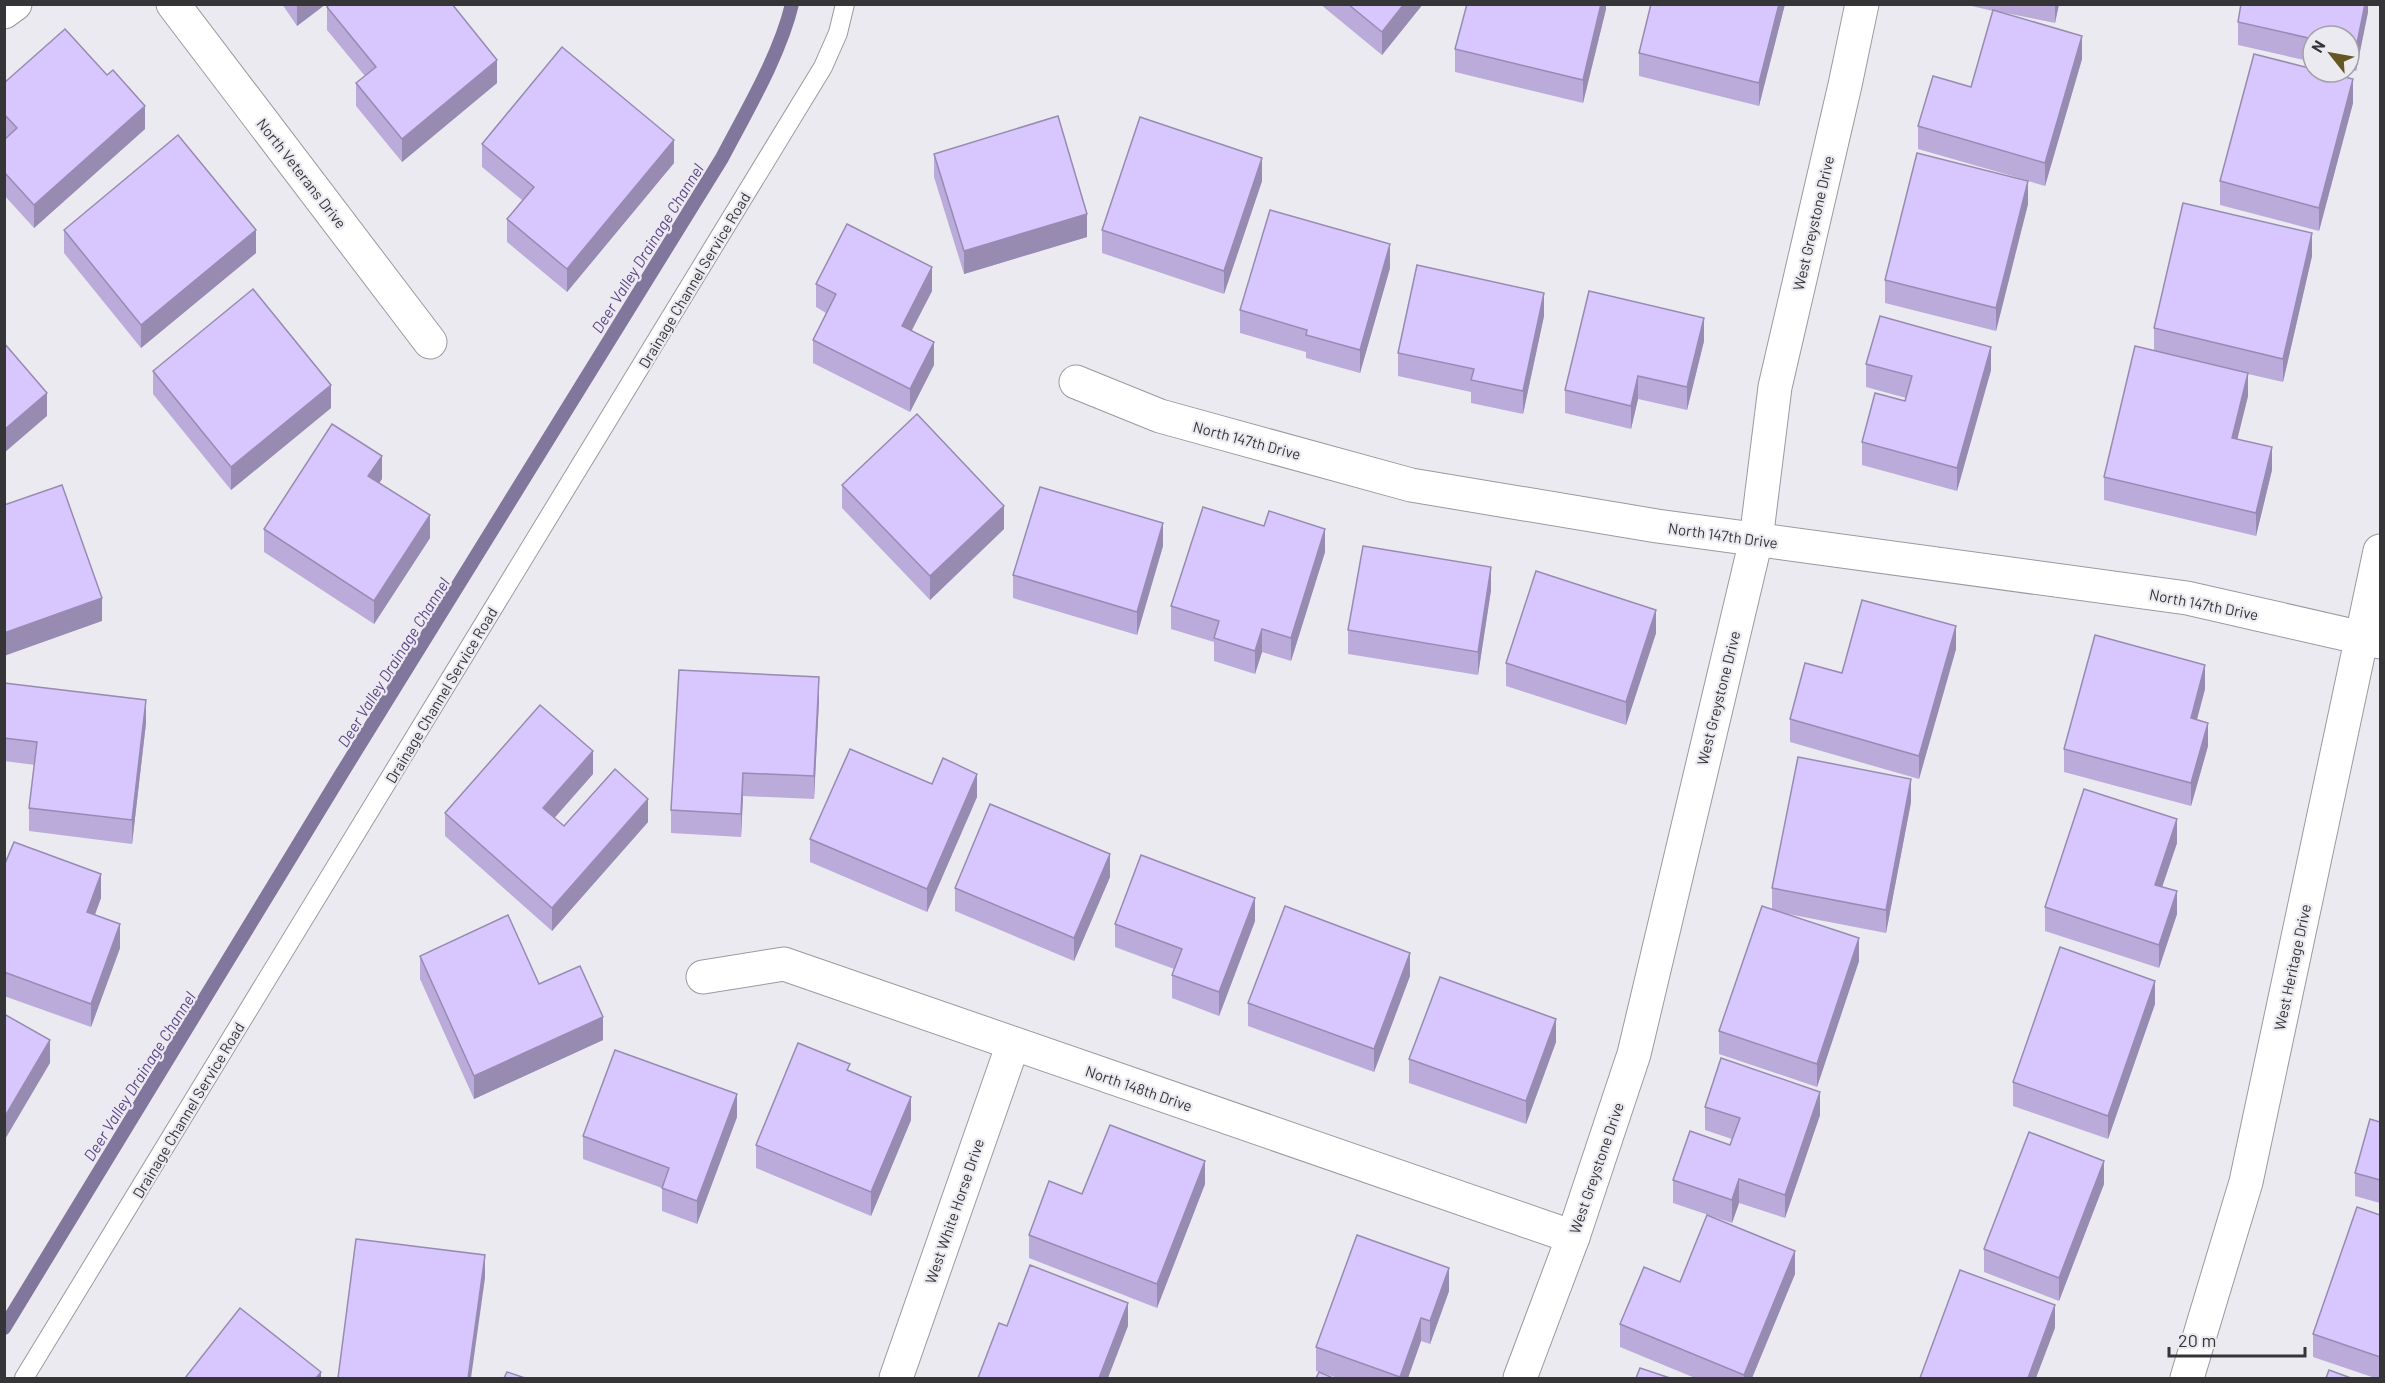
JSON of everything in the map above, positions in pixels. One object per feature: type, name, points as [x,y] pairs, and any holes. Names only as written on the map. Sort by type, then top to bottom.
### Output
[{"type":"street","points":[[4,12],[15,4]]},
{"type":"street","name":"North Veterans Drive","points":[[173,4],[430,342]]},
{"type":"street","name":"West Greystone Drive","points":[[1520,1378],[1573,1237],[1634,1054],[1756,540],[1775,387],[1862,4]]},
{"type":"street","name":"North 147th Drive","points":[[1076,382],[1160,416],[1411,484],[1657,526],[2187,598],[2372,640]]},
{"type":"street","name":"West Heritage Drive","points":[[2187,1378],[2246,1182],[2372,640],[2380,551]]},
{"type":"street","name":"North 148th Drive","points":[[703,977],[784,964],[1573,1237]]},
{"type":"street","name":"West White Horse Drive","points":[[896,1378],[1013,1044]]},
{"type":"lane","name":"Drainage Channel Service Road","points":[[24,1378],[823,67],[838,33],[845,4]]},
{"type":"building","points":[[330,4],[452,4],[497,60],[402,139],[356,83],[376,67],[327,7]]},
{"type":"building","points":[[1348,4],[1404,4],[1382,32]]},
{"type":"building","points":[[1467,4],[1601,4],[1583,80],[1455,49]]},
{"type":"building","points":[[1651,4],[1779,4],[1759,83],[1639,53]]},
{"type":"building","points":[[2241,4],[2365,4],[2361,24],[2301,24],[2301,36],[2238,22]]},
{"type":"building","points":[[1993,10],[2082,36],[2045,163],[1918,126],[1933,76],[1971,87]]},
{"type":"building","points":[[65,29],[107,75],[113,70],[145,106],[34,205],[4,172],[4,140],[17,128],[4,114],[4,83]]},
{"type":"building","points":[[562,47],[674,140],[567,269],[507,219],[534,187],[482,144]]},
{"type":"building","points":[[2254,54],[2301,66],[2301,84],[2352,84],[2319,208],[2220,181]]},
{"type":"building","points":[[1058,116],[1087,214],[964,251],[934,154]]},
{"type":"building","points":[[1140,117],[1262,158],[1224,271],[1102,230]]},
{"type":"building","points":[[178,135],[256,230],[141,325],[64,230]]},
{"type":"building","points":[[1917,153],[2028,181],[1996,308],[1885,280]]},
{"type":"building","points":[[2183,203],[2312,233],[2283,359],[2154,328]]},
{"type":"building","points":[[1270,210],[1390,244],[1360,350],[1306,335],[1307,330],[1240,310]]},
{"type":"building","points":[[847,224],[932,267],[902,326],[934,342],[910,389],[813,340],[836,294],[816,284]]},
{"type":"building","points":[[1417,265],[1544,293],[1523,391],[1471,380],[1474,369],[1398,353]]},
{"type":"building","points":[[253,289],[331,385],[231,467],[153,371]]},
{"type":"building","points":[[1589,291],[1704,318],[1687,387],[1638,376],[1631,406],[1565,390]]},
{"type":"building","points":[[1880,316],[1991,347],[1957,468],[1862,442],[1875,393],[1905,401],[1912,376],[1866,364]]},
{"type":"building","points":[[4,343],[47,393],[4,430]]},
{"type":"building","points":[[2135,346],[2248,373],[2232,438],[2272,447],[2256,513],[2104,477]]},
{"type":"building","points":[[917,414],[1004,506],[930,576],[842,485]]},
{"type":"building","points":[[332,424],[382,456],[368,476],[430,515],[374,601],[264,529]]},
{"type":"building","points":[[62,485],[102,598],[4,633],[4,505]]},
{"type":"building","points":[[1040,487],[1163,523],[1137,612],[1013,575]]},
{"type":"building","points":[[1203,507],[1264,526],[1269,511],[1325,529],[1291,638],[1262,629],[1255,651],[1214,638],[1219,621],[1171,606]]},
{"type":"building","points":[[1363,546],[1491,567],[1478,652],[1348,630]]},
{"type":"building","points":[[1536,571],[1656,610],[1626,702],[1506,663]]},
{"type":"building","points":[[1862,600],[1956,626],[1919,756],[1790,719],[1805,663],[1842,673]]},
{"type":"building","points":[[2095,635],[2205,665],[2191,718],[2208,723],[2191,783],[2064,749]]},
{"type":"building","points":[[679,670],[819,677],[814,776],[743,773],[741,814],[671,810]]},
{"type":"building","points":[[4,683],[146,700],[132,820],[29,808],[37,742],[4,738]]},
{"type":"building","points":[[540,705],[593,751],[543,808],[564,826],[615,769],[648,799],[552,908],[445,813]]},
{"type":"building","points":[[850,749],[932,784],[943,758],[977,774],[927,889],[810,839]]},
{"type":"building","points":[[1798,757],[1911,779],[1886,910],[1772,888]]},
{"type":"building","points":[[2084,789],[2177,819],[2155,885],[2177,891],[2159,945],[2045,907]]},
{"type":"building","points":[[990,804],[1110,854],[1074,938],[955,888]]},
{"type":"building","points":[[14,842],[101,874],[87,912],[120,924],[91,1004],[4,972],[4,866]]},
{"type":"building","points":[[1141,855],[1255,898],[1219,992],[1172,975],[1182,949],[1115,924]]},
{"type":"building","points":[[1285,906],[1410,953],[1374,1049],[1248,1003]]},
{"type":"building","points":[[1762,906],[1859,938],[1817,1064],[1719,1031]]},
{"type":"building","points":[[508,915],[539,984],[580,966],[603,1017],[474,1076],[420,956]]},
{"type":"building","points":[[2060,947],[2155,981],[2108,1116],[2013,1082]]},
{"type":"building","points":[[1440,977],[1556,1019],[1526,1101],[1409,1059]]},
{"type":"building","points":[[4,1014],[50,1040],[4,1118]]},
{"type":"building","points":[[798,1043],[850,1064],[847,1070],[911,1097],[871,1192],[756,1145]]},
{"type":"building","points":[[615,1050],[737,1094],[697,1201],[662,1188],[669,1168],[583,1136]]},
{"type":"building","points":[[1721,1058],[1820,1092],[1785,1195],[1739,1179],[1732,1200],[1673,1180],[1690,1131],[1730,1145],[1740,1118],[1705,1107]]},
{"type":"building","points":[[2370,1119],[2380,1122],[2380,1180],[2355,1173]]},
{"type":"building","points":[[1110,1125],[1205,1161],[1157,1284],[1029,1235],[1049,1181],[1082,1194]]},
{"type":"building","points":[[2029,1132],[2104,1161],[2059,1278],[1984,1249]]},
{"type":"building","points":[[2357,1207],[2380,1215],[2380,1357],[2313,1334]]},
{"type":"building","points":[[1707,1215],[1795,1251],[1744,1375],[1620,1324],[1644,1267],[1680,1282]]},
{"type":"building","points":[[1357,1235],[1449,1268],[1430,1321],[1421,1318],[1400,1377],[1316,1347]]},
{"type":"building","points":[[356,1239],[485,1255],[468,1378],[338,1378]]},
{"type":"building","points":[[1030,1265],[1128,1303],[1099,1378],[978,1378],[999,1323],[1007,1326]]},
{"type":"building","points":[[1960,1270],[2055,1305],[2028,1378],[1920,1378]]},
{"type":"building","points":[[240,1308],[321,1372],[316,1378],[185,1378]]},
{"type":"building","points":[[1640,1368],[1670,1378],[1636,1378]]},
{"type":"building","points":[[2329,1370],[2351,1378],[2326,1378]]},
{"type":"building","points":[[507,1372],[525,1378],[504,1378]]},
{"type":"building","points":[[1319,1372],[1333,1378],[1316,1378]]},
{"type":"waterway","name":"Deer Valley Drainage Channel","points":[[4,1328],[342,773],[722,158],[771,63],[792,4]]}]
